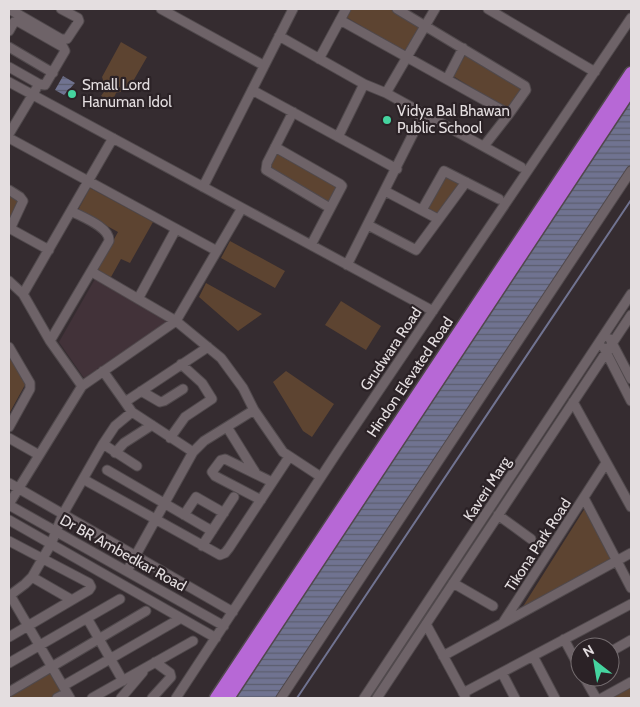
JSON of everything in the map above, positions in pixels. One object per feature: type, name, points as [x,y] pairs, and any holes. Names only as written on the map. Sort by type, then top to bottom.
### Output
[{"type":"highway","name":"Hindon Elevated Road","points":[[216,698],[631,73]]},
{"type":"highway","name":"Hindon Elevated Road","points":[[228,698],[631,89]]},
{"type":"street","points":[[12,10],[61,39],[67,39],[79,21],[78,18],[61,9]]},
{"type":"street","points":[[161,9],[263,65]]},
{"type":"street","points":[[203,186],[293,9]]},
{"type":"street","points":[[319,59],[346,9]]},
{"type":"street","points":[[397,9],[526,87],[526,90],[509,114],[484,146]]},
{"type":"street","points":[[386,94],[435,9]]},
{"type":"street","points":[[488,9],[595,72]]},
{"type":"street","name":"Grudwara Road","points":[[176,698],[321,477],[631,18]]},
{"type":"street","points":[[340,20],[509,114]]},
{"type":"street","points":[[9,31],[14,22],[18,22],[62,47],[64,53],[45,85],[39,84],[9,67]]},
{"type":"street","points":[[279,36],[364,84],[424,114],[521,167]]},
{"type":"street","points":[[9,47],[53,73]]},
{"type":"street","points":[[447,79],[464,48]]},
{"type":"street","points":[[9,82],[433,311]]},
{"type":"street","points":[[39,84],[9,136],[217,251]]},
{"type":"street","points":[[338,137],[364,84]]},
{"type":"street","points":[[252,90],[397,169]]},
{"type":"street","points":[[293,112],[265,167],[266,170],[330,208]]},
{"type":"street","points":[[347,265],[424,114]]},
{"type":"street","points":[[23,294],[113,138]]},
{"type":"street","points":[[275,147],[340,184],[342,187],[311,245]]},
{"type":"street","points":[[422,210],[444,171],[499,199]]},
{"type":"street","points":[[281,698],[631,171]]},
{"type":"street","points":[[368,225],[416,250],[466,182]]},
{"type":"street","points":[[9,190],[23,201],[9,228],[49,250]]},
{"type":"street","points":[[385,190],[438,219]]},
{"type":"street","points":[[9,504],[82,386],[176,321],[242,208]]},
{"type":"street","points":[[50,341],[109,241],[105,230],[71,211]]},
{"type":"street","points":[[138,299],[176,229]]},
{"type":"street","points":[[92,272],[176,321],[221,358],[243,388],[254,410],[278,446],[289,457],[321,477]]},
{"type":"street","points":[[9,281],[23,294],[50,341],[82,386]]},
{"type":"street","name":"Kaveri Marg","points":[[364,698],[631,294]]},
{"type":"street","name":"Kaveri Marg","points":[[377,698],[631,314]]},
{"type":"street","points":[[606,333],[631,379]]},
{"type":"street","points":[[600,342],[631,401]]},
{"type":"street","points":[[9,347],[30,383],[30,389],[9,427]]},
{"type":"street","points":[[125,402],[208,347]]},
{"type":"street","points":[[170,438],[185,417],[212,400],[202,383],[181,364]]},
{"type":"street","points":[[103,371],[132,412],[193,452]]},
{"type":"street","points":[[141,391],[160,402],[183,389]]},
{"type":"street","points":[[573,402],[631,508]]},
{"type":"street","points":[[127,571],[193,452],[204,441],[254,410]]},
{"type":"street","points":[[66,692],[9,595],[32,577],[57,532],[63,514],[103,444],[115,426],[132,412]]},
{"type":"street","points":[[115,453],[124,443],[152,425]]},
{"type":"street","points":[[227,427],[255,472]]},
{"type":"street","points":[[9,438],[39,455]]},
{"type":"street","points":[[103,444],[137,466]]},
{"type":"street","points":[[84,479],[220,555],[225,553],[289,457]]},
{"type":"street","points":[[261,500],[215,476],[212,472],[221,460],[225,459],[255,472],[272,482]]},
{"type":"street","points":[[584,498],[606,463]]},
{"type":"street","points":[[107,470],[212,531]]},
{"type":"street","points":[[9,483],[233,612]]},
{"type":"street","points":[[184,514],[196,497],[224,513]]},
{"type":"street","points":[[202,546],[234,498]]},
{"type":"street","name":"Tikona Park Road","points":[[443,656],[616,561],[584,498]]},
{"type":"street","name":"Tikona Park Road","points":[[503,624],[584,498]]},
{"type":"street","name":"Dr BR Ambedkar Road","points":[[9,504],[224,626]]},
{"type":"street","points":[[498,515],[530,539]]},
{"type":"street","name":"Dr BR Ambedkar Road","points":[[9,520],[216,638]]},
{"type":"street","points":[[9,541],[90,585],[89,590],[9,637]]},
{"type":"street","points":[[631,554],[616,561],[631,588]]},
{"type":"street","points":[[32,577],[72,600]]},
{"type":"street","points":[[453,583],[493,606]]},
{"type":"street","points":[[9,663],[120,599]]},
{"type":"street","points":[[426,624],[465,696],[502,673],[631,604]]},
{"type":"street","points":[[9,692],[146,611]]},
{"type":"street","points":[[87,618],[123,680]]},
{"type":"street","points":[[57,698],[111,658],[181,618]]},
{"type":"street","points":[[564,640],[570,650]]},
{"type":"street","points":[[620,646],[631,640]]},
{"type":"street","points":[[92,698],[193,641]]},
{"type":"street","points":[[533,656],[555,698]]},
{"type":"street","points":[[121,698],[152,664]]},
{"type":"street","points":[[152,664],[170,673],[172,677],[152,698]]},
{"type":"street","points":[[502,673],[515,698]]},
{"type":"street","points":[[602,698],[631,682]]},
{"type":"street","points":[[590,687],[596,698]]},
{"type":"shaded area","points":[[351,9],[390,9],[420,27],[405,52],[346,17]]},
{"type":"shaded area","points":[[121,42],[147,57],[128,90],[116,93],[112,102],[101,96],[106,89],[102,77]]},
{"type":"shaded area","points":[[466,54],[521,88],[508,110],[453,76]]},
{"type":"shaded area","points":[[277,151],[339,186],[329,203],[267,168]]},
{"type":"shaded area","points":[[445,174],[461,183],[439,215],[426,208]]},
{"type":"shaded area","points":[[90,188],[153,222],[130,263],[121,259],[111,277],[97,270],[118,232],[78,210]]},
{"type":"shaded area","points":[[9,193],[22,200],[9,223]]},
{"type":"shaded area","points":[[230,241],[285,271],[275,288],[221,258]]},
{"type":"shaded area","points":[[95,279],[169,321],[84,378],[59,342]]},
{"type":"shaded area","points":[[206,283],[262,314],[238,331],[199,297]]},
{"type":"shaded area","points":[[341,301],[381,326],[366,350],[325,325]]},
{"type":"shaded area","points":[[9,356],[26,383],[9,414]]},
{"type":"shaded area","points":[[286,371],[334,404],[312,437],[303,431],[273,382]]},
{"type":"shaded area","points":[[585,508],[612,560],[522,608]]},
{"type":"shaded area","points":[[51,672],[62,691],[50,698],[9,698],[9,696]]},
{"type":"shaded area","points":[[631,687],[631,698],[611,698]]},
{"type":"water","points":[[63,76],[75,83],[64,95],[55,90]]},
{"type":"water","points":[[631,95],[631,164],[275,698],[228,698]]},
{"type":"waterway","points":[[297,698],[631,200]]},
{"type":"place","name":"Small Lord Hanuman Idol","points":[[72,94]]},
{"type":"place","name":"Vidya Bal Bhawan Public School","points":[[387,120]]}]
